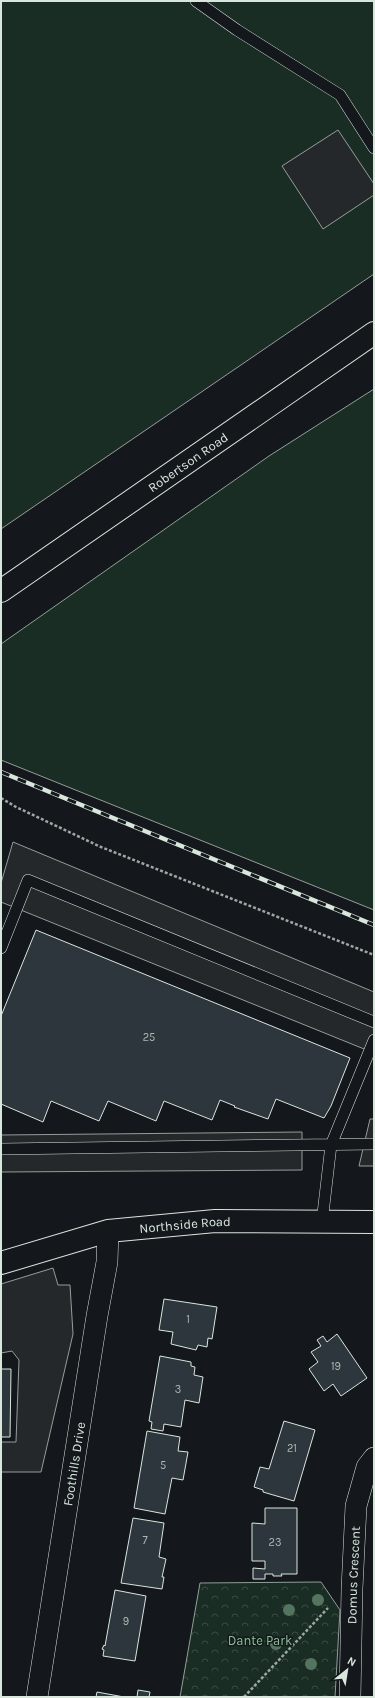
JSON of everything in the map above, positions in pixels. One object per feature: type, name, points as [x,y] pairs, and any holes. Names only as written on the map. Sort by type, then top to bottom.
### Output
[{"type":"main road","name":"Robertson Road","points":[[1,591],[374,333]]},
{"type":"main road","name":"Northside Road","points":[[1,1263],[108,1231],[215,1221],[374,1222]]},
{"type":"street","name":"Foothills Drive","points":[[37,1697],[97,1316],[107,1262],[108,1231]]},
{"type":"street","name":"Domus Crescent","points":[[350,1697],[352,1589],[356,1506],[367,1467],[374,1458]]},
{"type":"lane","points":[[196,1],[237,30],[340,95],[374,148]]},
{"type":"lane","points":[[1,948],[28,880],[374,1022]]},
{"type":"lane","points":[[322,1222],[332,1145],[374,1040]]},
{"type":"lane","points":[[1,1149],[374,1144]]},
{"type":"path","points":[[1,798],[16,807],[101,847],[374,955]]},
{"type":"path","points":[[244,1697],[330,1606],[352,1589]]},
{"type":"green space","points":[[1,1],[374,1],[374,274],[1,529]]},
{"type":"green space","points":[[374,389],[374,910],[1,760],[1,644],[269,456]]},
{"type":"green space","name":"Dante Park","points":[[321,1582],[340,1610],[335,1697],[180,1697],[200,1583]]},
{"type":"shaded area","points":[[338,130],[374,184],[374,195],[323,229],[282,166]]},
{"type":"shaded area","points":[[13,842],[374,992],[374,1053],[1,902],[1,883]]},
{"type":"shaded area","points":[[370,1119],[374,1119],[374,1166],[359,1166]]},
{"type":"shaded area","points":[[302,1132],[302,1170],[1,1172],[1,1135]]},
{"type":"shaded area","points":[[53,1268],[58,1285],[70,1285],[73,1334],[41,1472],[1,1472],[1,1442],[16,1442],[19,1360],[12,1351],[1,1353],[1,1284]]},
{"type":"building","points":[[36,930],[350,1058],[331,1106],[324,1118],[276,1099],[268,1119],[234,1107],[235,1106],[220,1100],[212,1120],[164,1101],[156,1121],[108,1101],[99,1121],[51,1101],[43,1122],[1,1104],[1,1016]]},
{"type":"building","points":[[164,1299],[217,1307],[212,1339],[208,1338],[207,1347],[198,1345],[196,1350],[171,1344],[173,1332],[159,1330]]},
{"type":"building","points":[[337,1334],[367,1378],[341,1396],[333,1384],[324,1391],[309,1369],[318,1362],[311,1352],[321,1346],[317,1340],[323,1336],[327,1342]]},
{"type":"building","points":[[160,1356],[191,1362],[191,1366],[195,1367],[194,1375],[203,1377],[199,1403],[185,1400],[181,1427],[164,1424],[163,1431],[151,1429],[152,1422],[149,1421]]},
{"type":"building","points":[[1,1369],[11,1369],[10,1437],[1,1437]]},
{"type":"building","points":[[284,1421],[315,1430],[294,1501],[263,1492],[263,1490],[254,1487],[260,1467],[269,1469]]},
{"type":"building","points":[[147,1431],[180,1437],[178,1451],[188,1452],[183,1480],[172,1478],[165,1514],[134,1508]]},
{"type":"building","points":[[265,1508],[297,1508],[297,1574],[281,1574],[282,1576],[273,1576],[273,1574],[265,1574],[265,1579],[253,1579],[253,1568],[265,1569],[265,1561],[252,1561],[252,1523],[265,1524]]},
{"type":"building","points":[[133,1518],[164,1523],[159,1557],[166,1559],[162,1577],[164,1577],[162,1589],[121,1583]]},
{"type":"building","points":[[115,1590],[146,1596],[135,1661],[103,1656],[104,1650],[102,1649],[104,1645],[105,1646]]},
{"type":"building","points":[[138,1690],[150,1692],[149,1697],[137,1697]]},
{"type":"building","points":[[97,1692],[124,1697],[96,1697]]},
{"type":"railway","points":[[1,772],[374,925]]}]
